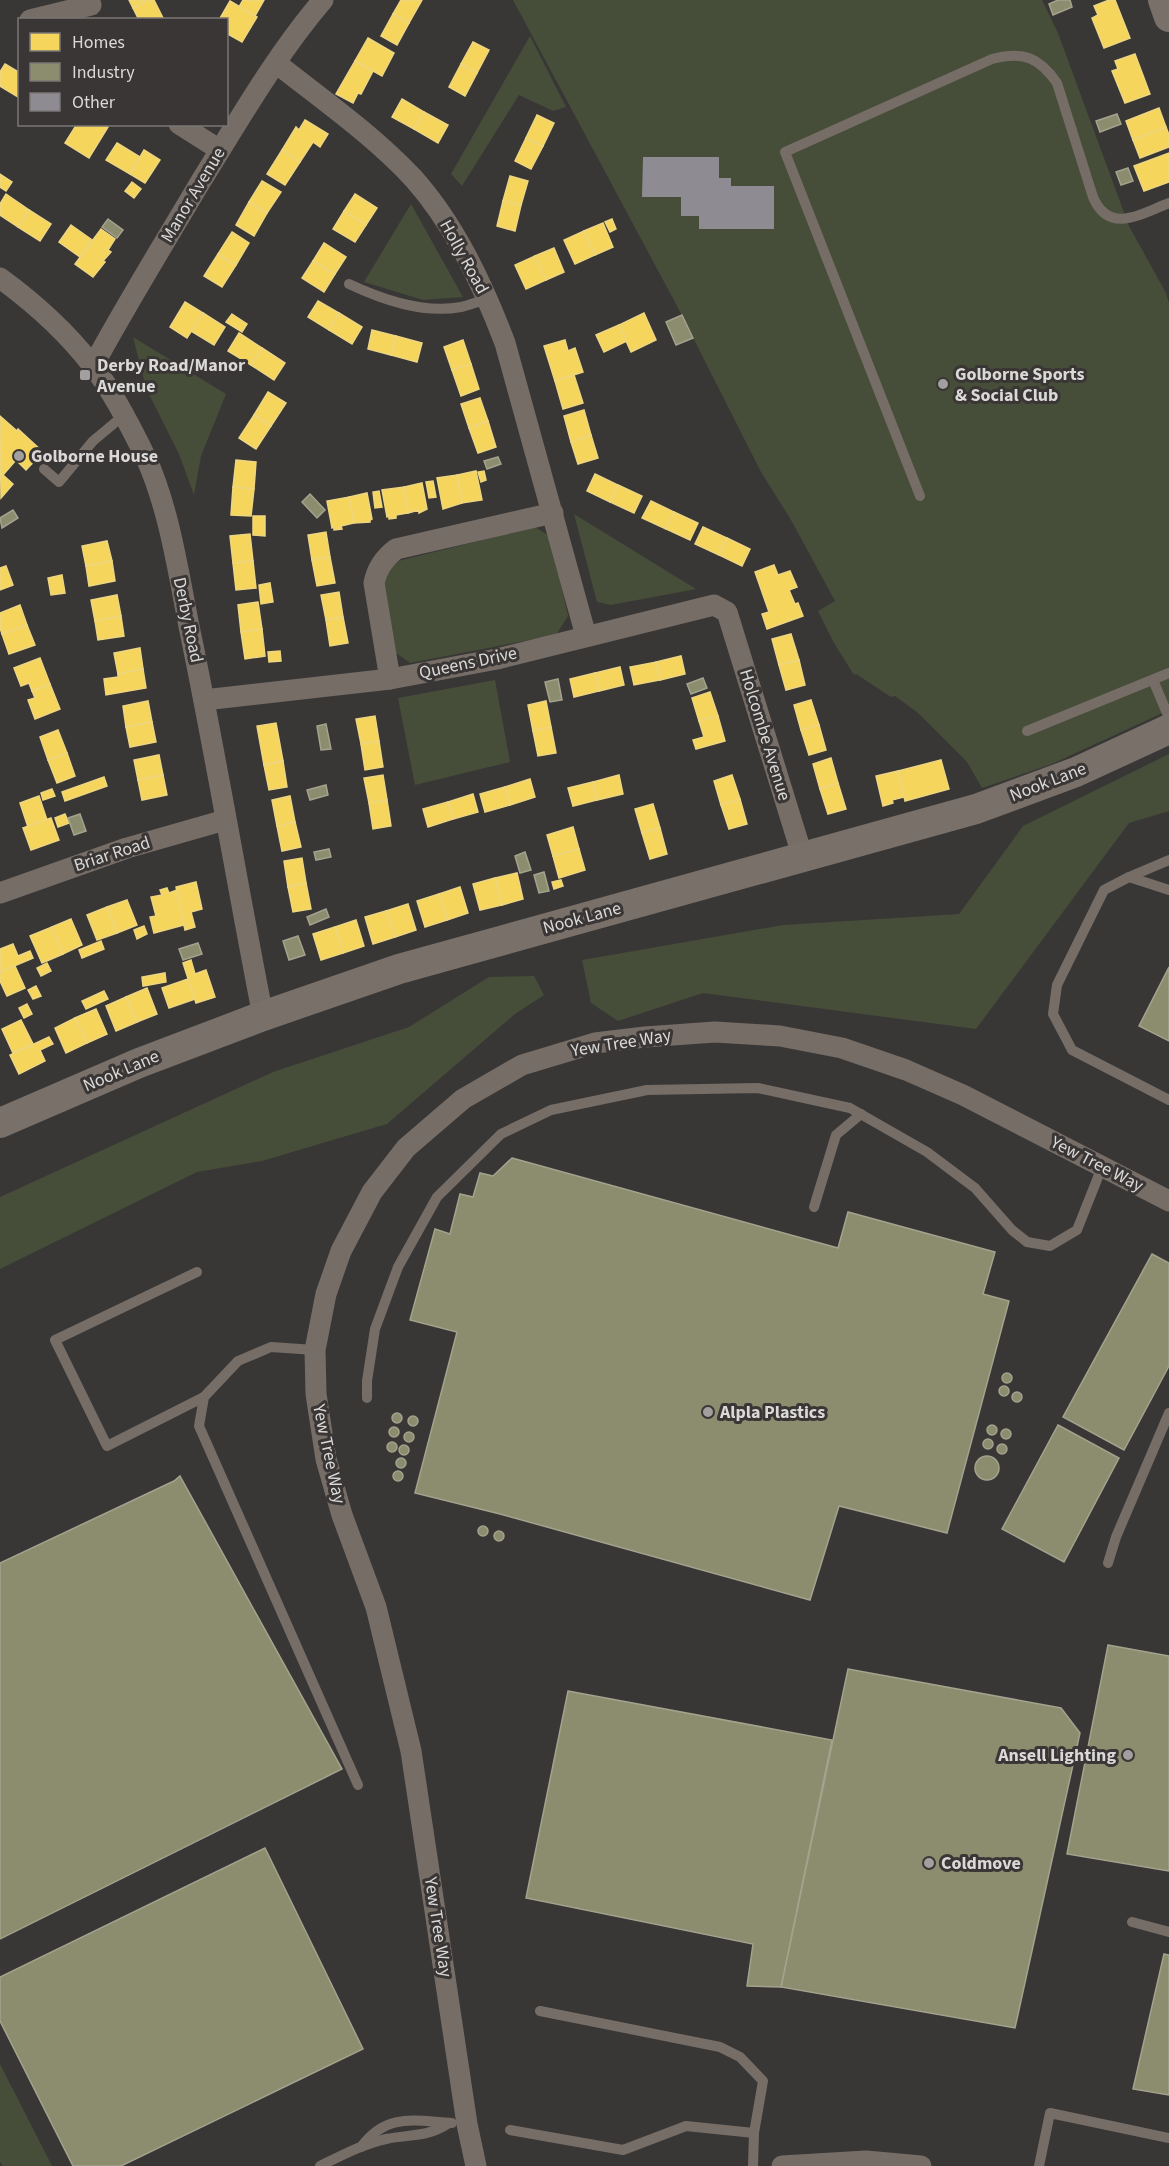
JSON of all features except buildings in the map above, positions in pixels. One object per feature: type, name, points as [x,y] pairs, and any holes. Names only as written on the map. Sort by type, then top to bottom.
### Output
[{"type":"street","name":"Manor Avenue","points":[[93,366],[220,150],[276,63],[323,0]]},
{"type":"street","points":[[1163,0],[1169,17]]},
{"type":"street","points":[[57,17],[91,5]]},
{"type":"street","name":"Holly Road","points":[[276,63],[365,132],[413,178],[445,220],[488,299],[505,343],[586,636]]},
{"type":"street","points":[[183,126],[220,150]]},
{"type":"street","name":"Derby Road","points":[[0,278],[62,332],[93,366],[147,460],[168,527],[204,699],[263,1016]]},
{"type":"street","points":[[390,679],[374,583],[376,571],[389,554],[396,549],[553,513]]},
{"type":"street","name":"Queens Drive","points":[[204,699],[390,679],[497,659],[714,605],[727,612]]},
{"type":"street","name":"Holcombe Avenue","points":[[727,612],[803,858]]},
{"type":"street","name":"Nook Lane","points":[[0,1123],[139,1063],[263,1016],[399,969],[986,806],[1076,772],[1169,729]]},
{"type":"street","name":"Briar Road","points":[[0,893],[127,848],[225,820]]},
{"type":"street","name":"Yew Tree Way","points":[[476,2166],[458,2124],[411,1751],[376,1607],[342,1515],[326,1459],[316,1394],[315,1350],[326,1294],[341,1251],[372,1192],[406,1148],[463,1099],[522,1065],[577,1047],[645,1037],[715,1032],[780,1036],[842,1048],[906,1070],[953,1091],[1169,1201]]},
{"type":"street","points":[[782,2166],[866,2161],[921,2166]]},
{"type":"lane","points":[[920,496],[785,152],[992,59],[1010,55],[1026,57],[1047,69],[1057,83],[1093,197],[1101,213],[1117,220],[1130,218],[1169,203]]},
{"type":"lane","points":[[349,284],[375,296],[416,307],[461,307],[488,299]]},
{"type":"lane","points":[[44,469],[59,482],[93,441],[123,416]]},
{"type":"lane","points":[[1027,731],[1169,673]]},
{"type":"lane","points":[[1153,680],[1169,718]]},
{"type":"lane","points":[[1169,860],[1104,890],[1057,985],[1053,1014],[1072,1050],[1169,1100]]},
{"type":"lane","points":[[1129,877],[1169,890]]},
{"type":"lane","points":[[368,1398],[367,1381],[375,1329],[398,1267],[437,1197],[501,1134],[551,1110],[646,1090],[758,1088],[850,1108],[927,1152],[975,1188],[1012,1230],[1027,1242],[1050,1246],[1077,1230],[1102,1167]]},
{"type":"lane","points":[[814,1207],[836,1135],[861,1114]]},
{"type":"lane","points":[[197,1272],[55,1340],[107,1446],[204,1397],[238,1361],[271,1347],[315,1350]]},
{"type":"lane","points":[[204,1397],[200,1426],[358,1785]]},
{"type":"lane","points":[[1108,1563],[1120,1527],[1169,1413]]},
{"type":"lane","points":[[1132,1922],[1169,1932]]},
{"type":"lane","points":[[540,2011],[720,2047],[740,2057],[763,2081],[754,2133],[753,2166]]},
{"type":"lane","points":[[1039,2166],[1050,2114],[1169,2139]]},
{"type":"lane","points":[[361,2147],[380,2127],[392,2123],[415,2119],[458,2124]]},
{"type":"lane","points":[[320,2166],[361,2147],[385,2139],[435,2133],[458,2124]]},
{"type":"lane","points":[[510,2130],[622,2150],[686,2126],[754,2133]]},
{"type":"green space","name":"Golborne Sports & Social Club","points":[[513,0],[1042,0],[1058,33],[1129,226],[1166,293],[1169,303],[1169,710],[1052,764],[982,788],[967,762],[918,713],[895,696],[891,697],[856,674],[854,675],[818,611],[835,601],[791,520],[761,472],[677,306]]},
{"type":"green space","points":[[530,36],[566,107],[553,111],[519,95],[462,186],[451,174]]},
{"type":"green space","points":[[411,204],[463,297],[423,300],[364,282]]},
{"type":"green space","points":[[133,337],[226,394],[201,456],[194,495],[179,454],[146,388]]},
{"type":"green space","points":[[574,514],[696,589],[611,605],[597,602]]},
{"type":"green space","points":[[535,527],[551,537],[568,616],[556,635],[410,663],[393,651],[382,580],[394,562]]},
{"type":"green space","points":[[495,680],[510,762],[415,785],[398,698]]},
{"type":"green space","points":[[1169,754],[1169,811],[1129,823],[976,1029],[703,993],[618,1021],[591,1003],[582,960],[783,925],[959,914],[1023,826]]},
{"type":"green space","points":[[534,976],[544,995],[515,1014],[387,1124],[262,1161],[197,1172],[0,1269],[0,1197],[273,1072],[409,1027],[489,977]]},
{"type":"green space","points":[[0,2064],[52,2166],[3,2166],[0,2162]]},
{"type":"place","name":"Derby Road/Manor Avenue","points":[[85,375]]},
{"type":"place","name":"Golborne Sports & Social Club","points":[[943,384]]},
{"type":"place","name":"Golborne House","points":[[19,456]]},
{"type":"place","name":"Alpla Plastics","points":[[708,1412]]},
{"type":"place","name":"Ansell Lighting","points":[[1128,1755]]},
{"type":"place","name":"Coldmove","points":[[929,1863]]}]
